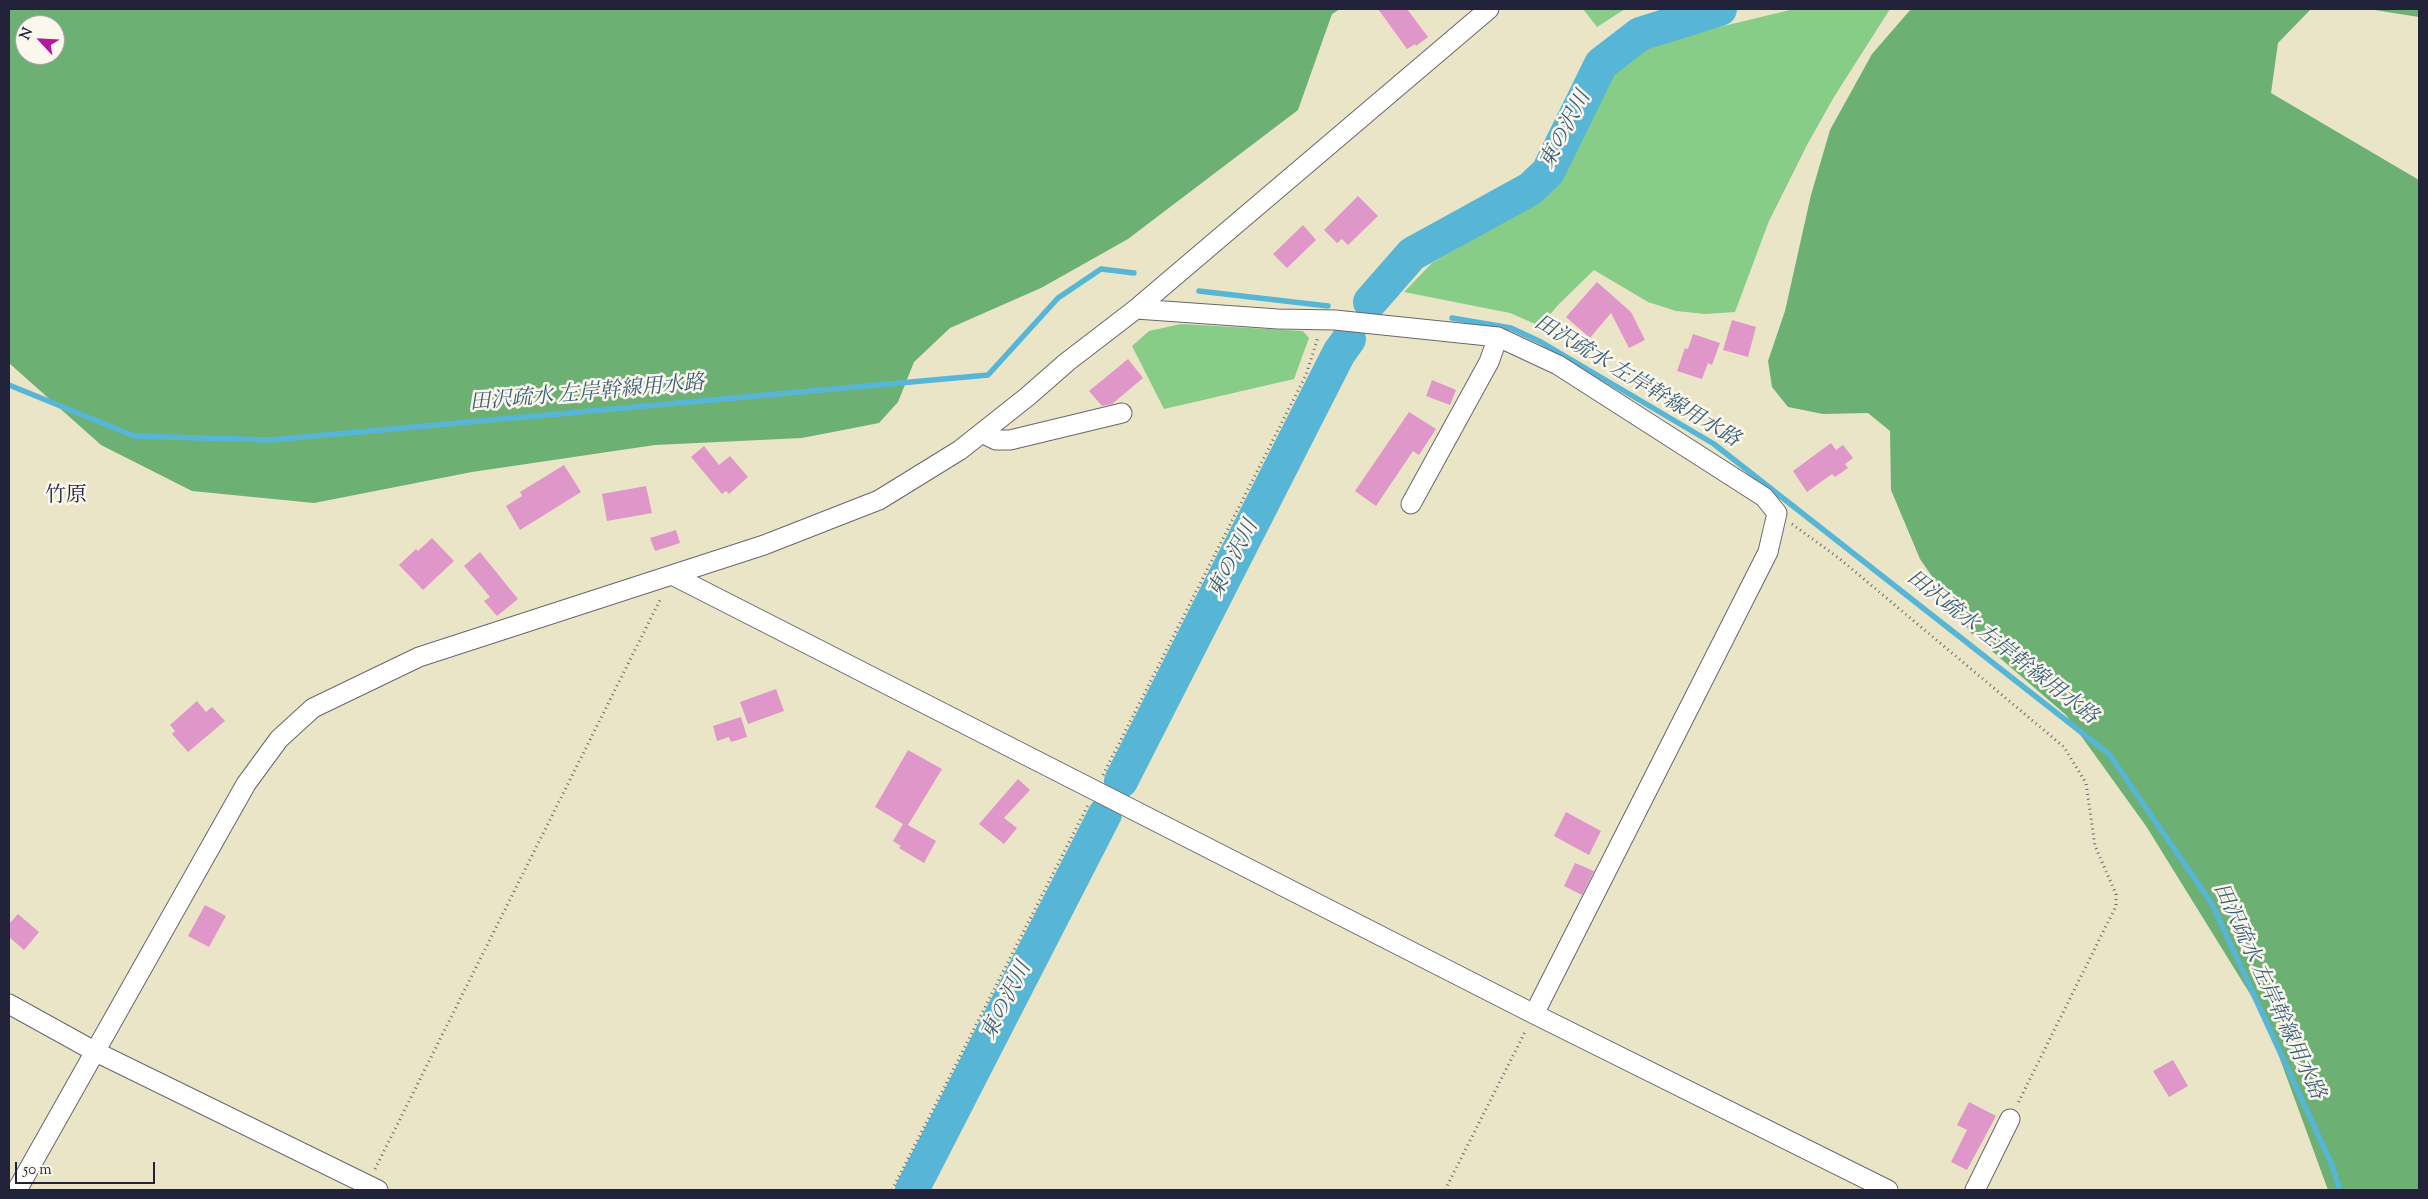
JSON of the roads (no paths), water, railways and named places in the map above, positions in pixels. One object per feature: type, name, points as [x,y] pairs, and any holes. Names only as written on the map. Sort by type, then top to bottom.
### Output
[{"type":"street","points":[[17,1190],[246,784],[279,739],[313,708],[419,657],[764,545],[879,500],[960,450],[982,433],[1136,309],[1489,9]]},
{"type":"street","points":[[1136,309],[1323,320],[1498,337],[1566,370],[1764,497],[1777,513],[1768,552],[1534,1014]]},
{"type":"street","points":[[1411,504],[1489,362],[1498,337]]},
{"type":"street","points":[[982,433],[996,440],[1010,440],[1122,413]]},
{"type":"street","points":[[672,575],[1534,1014],[1888,1190]]},
{"type":"street","points":[[9,1004],[94,1052],[373,1187]]},
{"type":"street","points":[[1975,1190],[2010,1119]]},
{"type":"waterway","name":"東の沢川","points":[[1370,302],[1412,254],[1530,189],[1548,172],[1601,64],[1640,34],[1720,9]]},
{"type":"waterway","name":"田沢疏水 左岸幹線用水路","points":[[9,385],[134,436],[271,440],[988,375],[1058,298],[1101,269],[1134,273]]},
{"type":"waterway","name":"田沢疏水 左岸幹線用水路","points":[[1199,291],[1328,306]]},
{"type":"waterway","name":"田沢疏水 左岸幹線用水路","points":[[1452,318],[1511,328],[1541,342],[1714,444],[2109,754],[2212,904],[2331,1163],[2340,1190]]},
{"type":"waterway","name":"東の沢川","points":[[1121,781],[1339,353],[1349,339]]},
{"type":"waterway","name":"東の沢川","points":[[912,1190],[1105,814]]},
{"type":"district","name":"竹原","points":[[66,497]]}]
